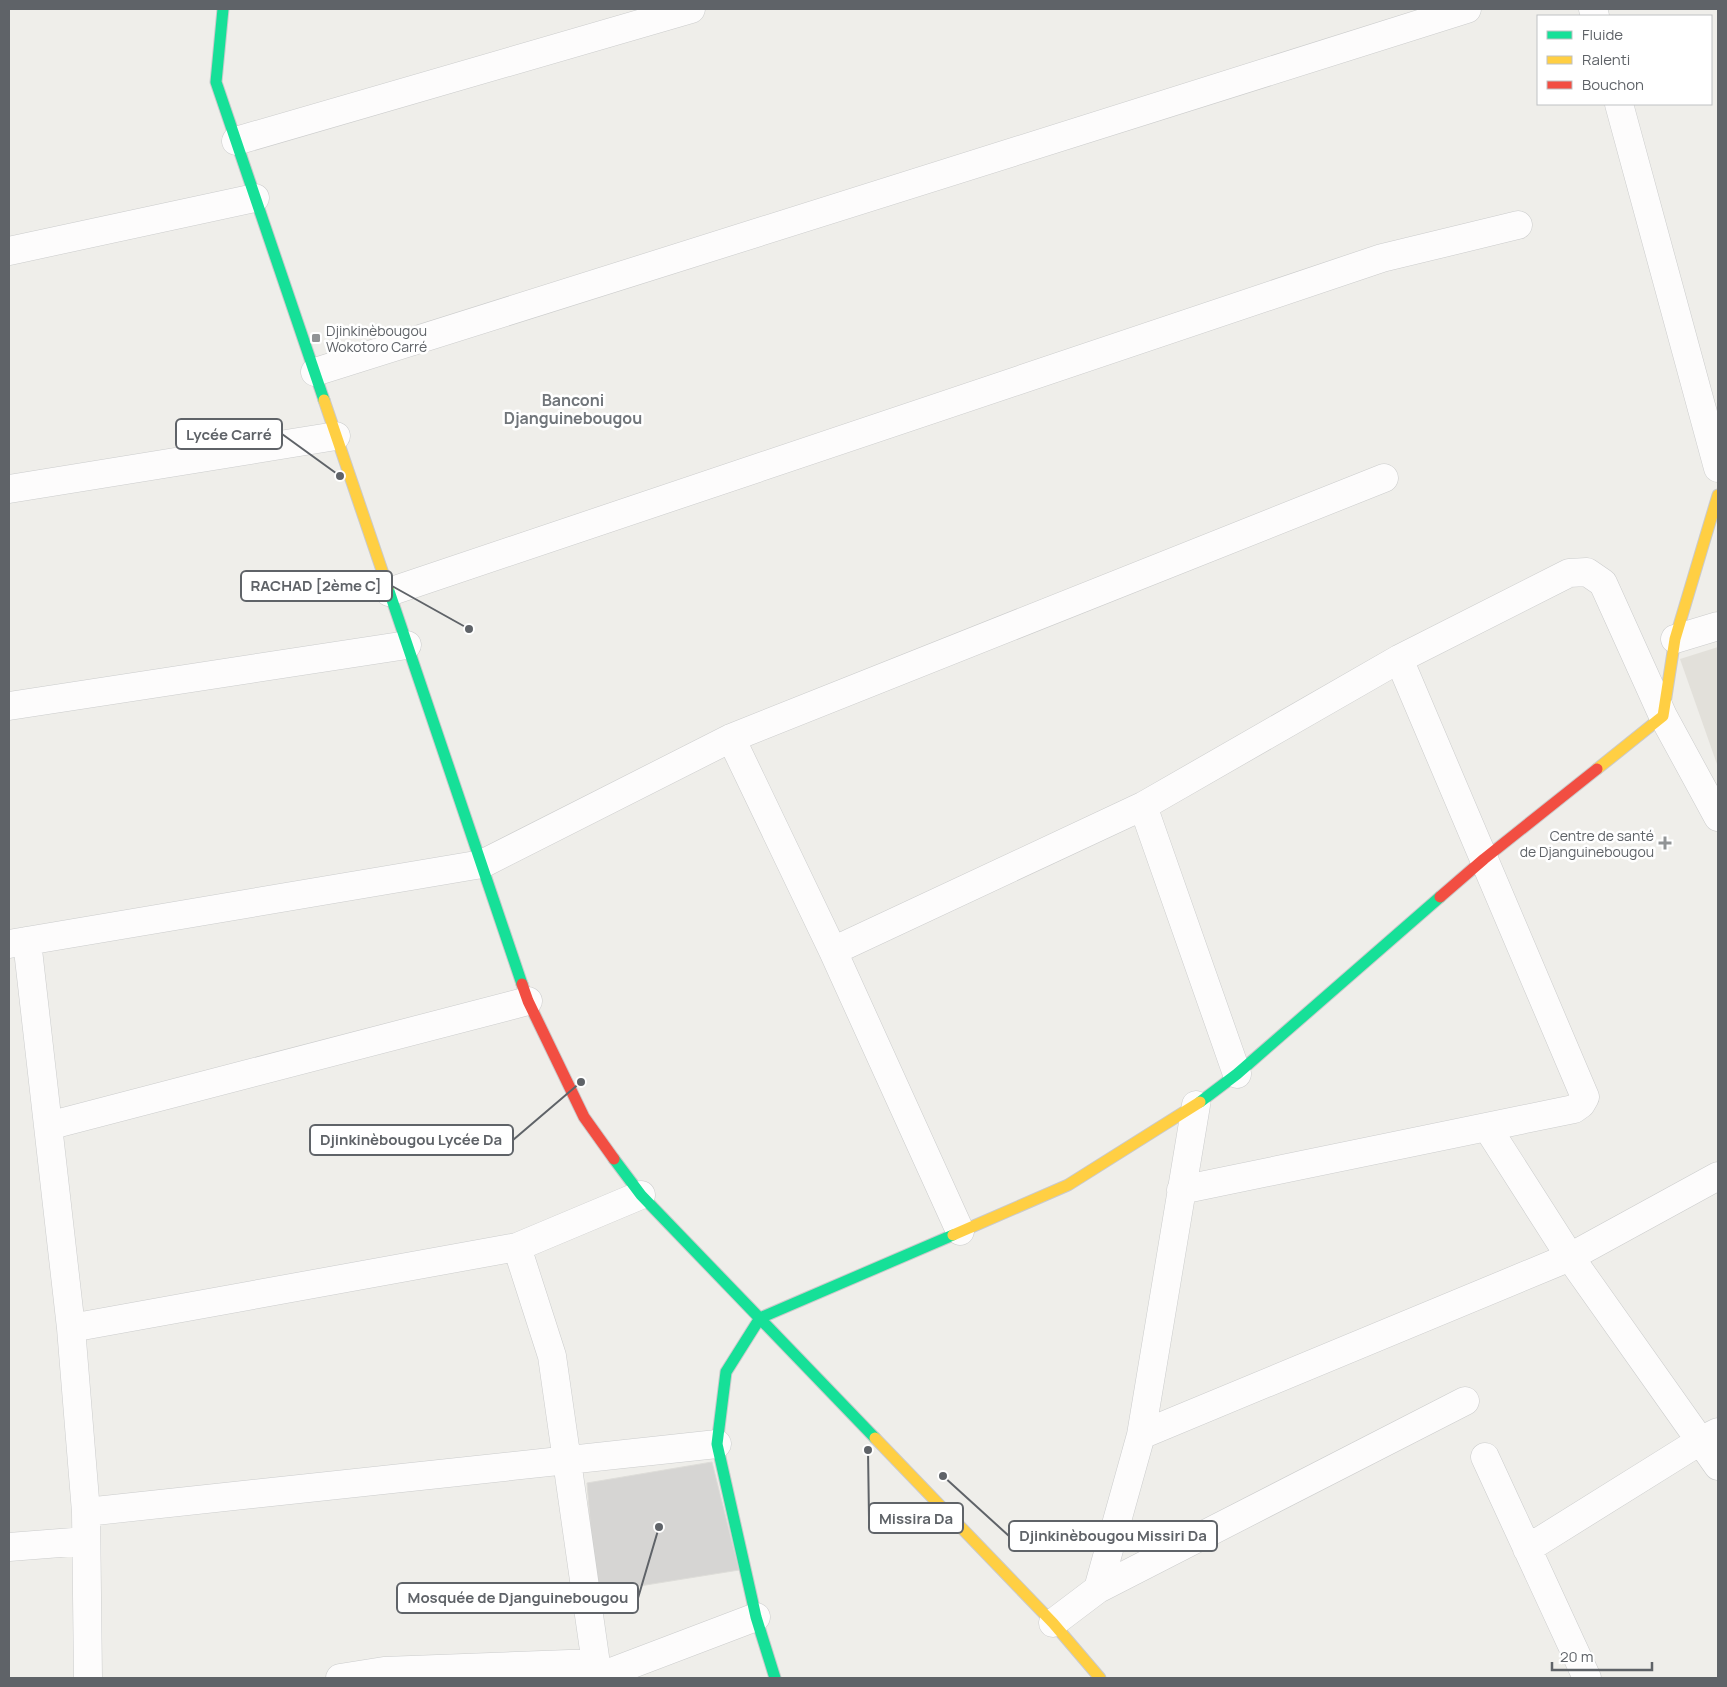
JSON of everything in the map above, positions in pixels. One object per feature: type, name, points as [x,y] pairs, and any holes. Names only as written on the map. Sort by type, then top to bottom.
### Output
[{"type":"street","points":[[223,9],[216,82],[528,1001],[584,1117],[641,1195],[1053,1623],[1100,1678]]},
{"type":"street","points":[[236,142],[691,9]]},
{"type":"street","points":[[315,372],[1468,9]]},
{"type":"street","points":[[1619,105],[1718,468]]},
{"type":"street","points":[[9,251],[255,198]]},
{"type":"street","points":[[389,592],[1382,258],[1518,225]]},
{"type":"street","points":[[9,489],[336,436]]},
{"type":"street","points":[[88,1678],[86,1512],[71,1328],[48,1126],[18,942],[482,864],[731,738],[1384,478]]},
{"type":"street","points":[[776,1678],[756,1618],[717,1444],[726,1372],[760,1318],[1068,1185],[1196,1105],[1237,1074],[1484,859],[1663,716],[1675,639],[1718,495]]},
{"type":"street","points":[[833,951],[1143,806],[1399,659],[1569,573],[1587,572],[1603,584],[1663,716],[1718,817]]},
{"type":"street","points":[[1675,639],[1718,626]]},
{"type":"street","points":[[9,706],[407,644]]},
{"type":"street","points":[[1181,1190],[1574,1109],[1585,1098],[1399,659]]},
{"type":"street","points":[[731,738],[833,951],[960,1231]]},
{"type":"street","points":[[1143,806],[1237,1074]]},
{"type":"street","points":[[48,1126],[528,1001]]},
{"type":"street","points":[[1098,1589],[1141,1435],[1196,1105]]},
{"type":"street","points":[[1487,1128],[1570,1257],[1709,1436],[1718,1466]]},
{"type":"street","points":[[1141,1435],[1570,1257],[1718,1176]]},
{"type":"street","points":[[71,1328],[517,1248],[641,1195]]},
{"type":"street","points":[[517,1248],[552,1356],[597,1673]]},
{"type":"street","points":[[1053,1623],[1098,1589],[1465,1401]]},
{"type":"street","points":[[1527,1549],[1709,1436]]},
{"type":"street","points":[[86,1512],[717,1444]]},
{"type":"street","points":[[1485,1457],[1587,1678]]},
{"type":"street","points":[[9,1547],[86,1541]]},
{"type":"street","points":[[340,1678],[384,1671],[597,1673],[756,1618]]},
{"type":"shaded area","points":[[1718,647],[1718,767],[1680,659]]},
{"type":"building","points":[[712,1462],[739,1570],[596,1593],[587,1483]]},
{"type":"traffic: fast","points":[[223,9],[216,82],[324,400]]},
{"type":"traffic: fast","points":[[388,588],[522,984]]},
{"type":"traffic: fast","points":[[1200,1102],[1237,1074],[1440,897]]},
{"type":"traffic: fast","points":[[614,1159],[641,1195],[875,1438]]},
{"type":"traffic: fast","points":[[775,1678],[756,1617],[717,1444],[726,1372],[760,1318],[953,1235]]},
{"type":"traffic: slow","points":[[324,400],[388,588]]},
{"type":"traffic: slow","points":[[1597,769],[1663,716],[1675,639],[1718,495]]},
{"type":"traffic: slow","points":[[953,1235],[1068,1185],[1200,1102]]},
{"type":"traffic: slow","points":[[875,1438],[1053,1623],[1100,1678]]},
{"type":"traffic: jam","points":[[1440,897],[1484,859],[1597,769]]},
{"type":"traffic: jam","points":[[522,984],[528,1001],[584,1117],[614,1159]]},
{"type":"place","name":"Djinkinèbougou Wokotoro Carré","points":[[316,338]]},
{"type":"place","name":"Lycée Carré","points":[[340,476]]},
{"type":"place","name":"RACHAD [2ème C]","points":[[469,629]]},
{"type":"place","name":"Centre de santé de Djanguinebougou","points":[[1665,843]]},
{"type":"place","name":"Djinkinèbougou Lycée Da","points":[[581,1082]]},
{"type":"place","name":"Missira Da","points":[[868,1450]]},
{"type":"place","name":"Djinkinèbougou Missiri Da","points":[[943,1476]]},
{"type":"place","name":"Mosquée de Djanguinebougou","points":[[659,1527]]},
{"type":"district","name":"Banconi Djanguinebougou","points":[[573,409]]}]
